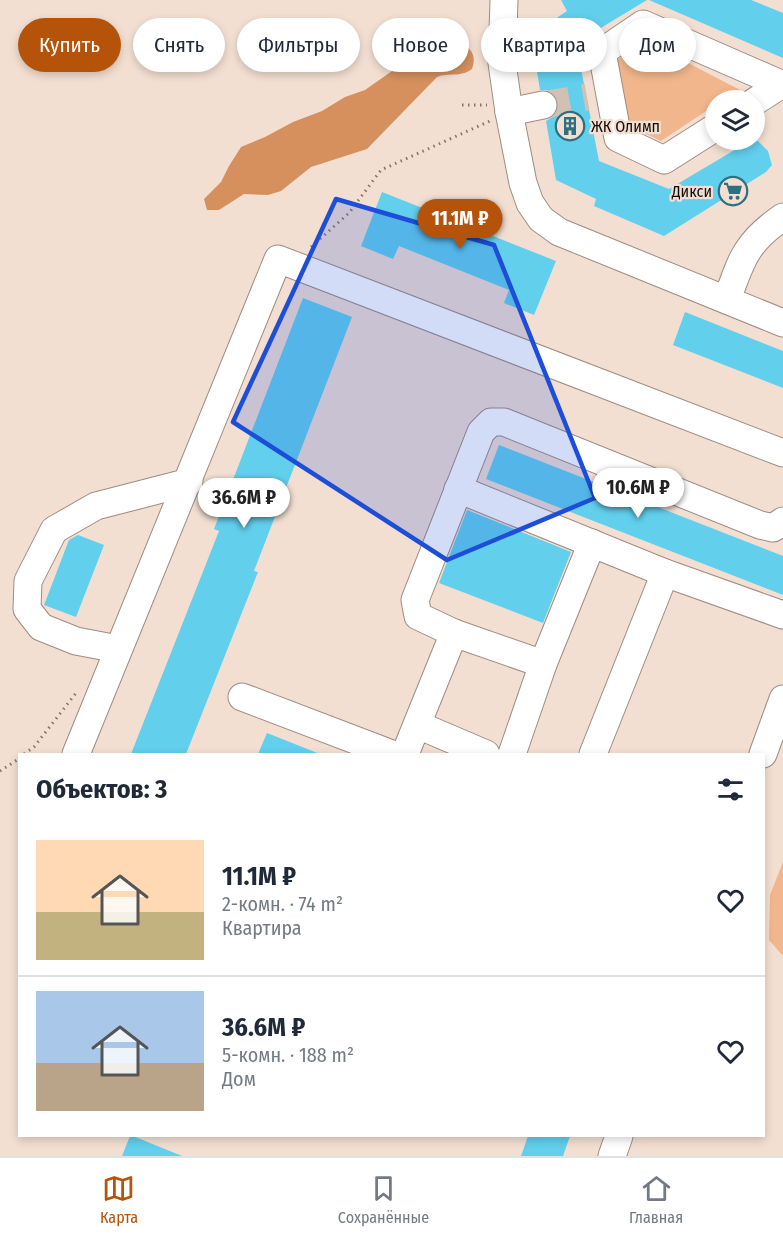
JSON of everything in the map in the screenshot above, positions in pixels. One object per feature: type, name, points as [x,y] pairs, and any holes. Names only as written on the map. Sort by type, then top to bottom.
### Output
[{"type":"lane","points":[[504,0],[502,63],[509,112],[523,183],[530,203],[541,219],[559,232],[783,322]]},
{"type":"lane","points":[[705,134],[664,160],[618,138],[598,95],[602,52],[643,24],[782,85]]},
{"type":"lane","points":[[765,95],[782,85]]},
{"type":"lane","points":[[509,112],[543,105]]},
{"type":"lane","points":[[727,300],[740,265],[752,242],[783,217]]},
{"type":"lane","points":[[76,753],[189,482],[278,259],[783,453]]},
{"type":"lane","points":[[543,664],[454,633],[418,616],[416,600],[481,432],[491,422],[504,422],[760,525],[773,528],[783,521]]},
{"type":"lane","points":[[118,650],[76,641],[41,627],[27,609],[28,581],[54,530],[96,506],[189,482]]},
{"type":"lane","points":[[459,489],[665,573],[783,615]]},
{"type":"lane","points":[[512,753],[543,664],[592,543]]},
{"type":"lane","points":[[593,753],[665,573]]},
{"type":"lane","points":[[405,753],[454,633]]},
{"type":"lane","points":[[242,697],[389,753]]},
{"type":"lane","points":[[762,753],[783,699]]},
{"type":"lane","points":[[418,725],[484,753]]},
{"type":"lane","points":[[612,1156],[619,1137]]},
{"type":"path","points":[[291,264],[349,213],[381,170],[509,112]]},
{"type":"path","points":[[25,753],[34,747],[81,686]]},
{"type":"path","points":[[0,771],[18,759]]},
{"type":"highlighted area","points":[[336,199],[494,245],[595,498],[447,560],[233,422]]},
{"type":"shaded area","points":[[469,48],[474,60],[472,69],[469,71]]},
{"type":"shaded area","points":[[696,67],[740,90],[705,90],[705,112],[661,141],[629,126],[619,72],[696,72]]},
{"type":"shaded area","points":[[391,72],[468,72],[437,77],[367,149],[311,167],[281,191],[268,195],[244,194],[219,210],[207,210],[204,199],[221,182],[241,147],[322,111],[345,97],[365,90]]},
{"type":"shaded area","points":[[783,862],[783,956],[769,940],[770,895]]},
{"type":"building","name":"ЖК Олимп","points":[[561,0],[647,0],[607,24],[607,18],[556,18],[567,11]]},
{"type":"building","points":[[649,0],[751,0],[783,13],[783,58],[696,20],[696,18],[691,18]]},
{"type":"building","name":"ЖК Олимп","points":[[537,72],[582,72],[599,161],[669,189],[735,150],[765,150],[765,148],[772,165],[766,172],[664,236],[594,206],[596,199],[556,180],[546,121],[554,116],[558,109],[558,102],[554,94],[547,90],[540,90]]},
{"type":"building","points":[[382,192],[556,261],[534,315],[504,303],[509,290],[399,246],[393,259],[361,246]]},
{"type":"building","points":[[303,298],[352,317],[254,571],[258,572],[186,753],[131,753],[219,531],[214,529]]},
{"type":"building","points":[[685,312],[783,351],[783,388],[673,345]]},
{"type":"building","points":[[499,445],[783,556],[783,595],[486,479]]},
{"type":"building","points":[[467,510],[571,552],[543,623],[439,583]]},
{"type":"building","points":[[78,535],[104,545],[76,617],[44,605],[69,540]]},
{"type":"building","points":[[267,733],[317,753],[258,753]]},
{"type":"building","points":[[130,1137],[135,1137],[182,1156],[122,1156]]},
{"type":"building","points":[[528,1137],[570,1137],[563,1156],[521,1156]]},
{"type":"tunnel","points":[[543,105],[587,97]]},
{"type":"place","name":"ЖК Олимп","points":[[570,126]]},
{"type":"place","name":"Дикси","points":[[733,191]]}]
